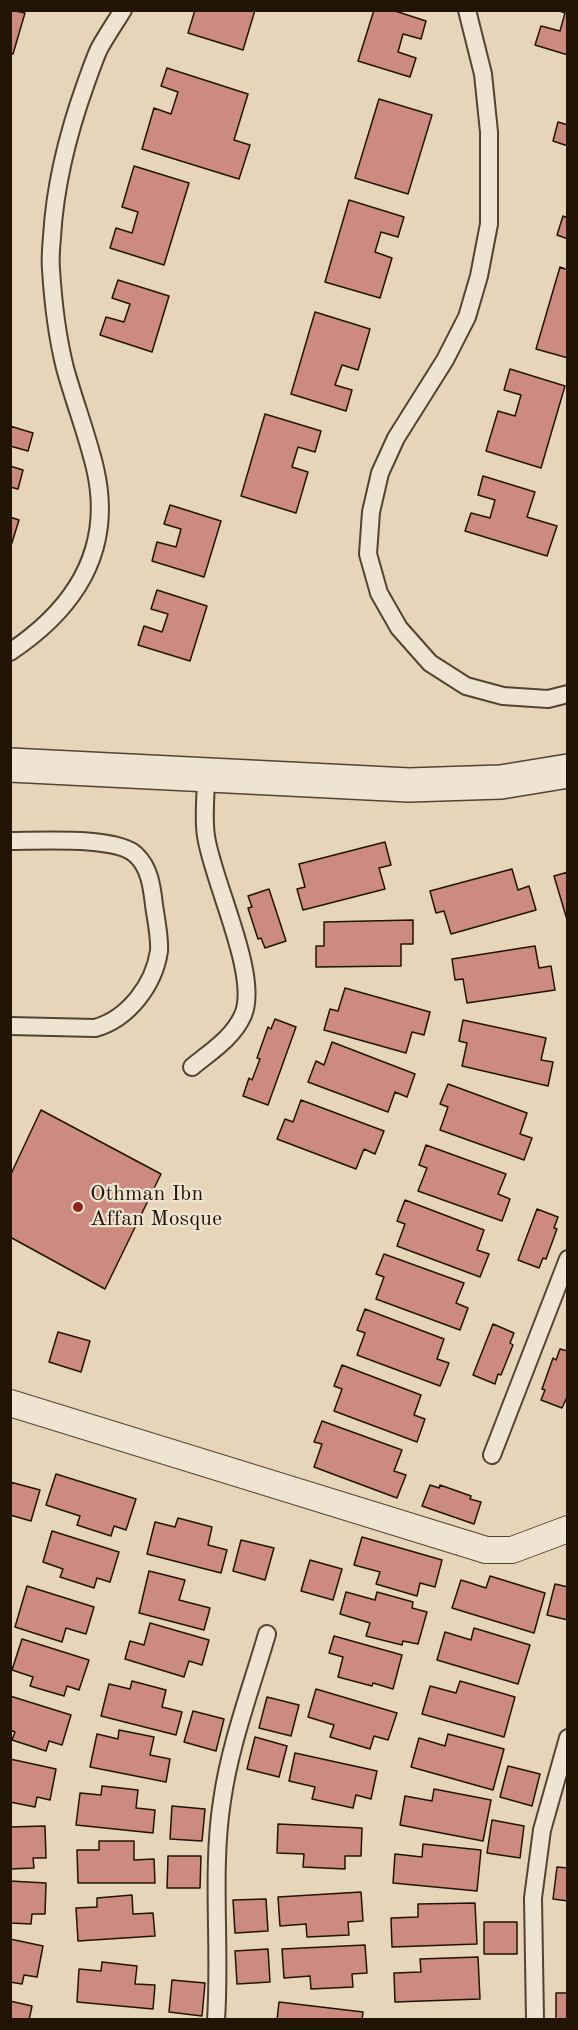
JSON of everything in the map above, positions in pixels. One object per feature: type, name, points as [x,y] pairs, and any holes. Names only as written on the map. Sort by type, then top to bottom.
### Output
[{"type":"street","points":[[10,765],[409,785],[501,782],[567,771]]},
{"type":"street","points":[[10,1403],[486,1550],[513,1550],[567,1529]]},
{"type":"lane","points":[[10,652],[29,639],[60,611],[80,584],[95,548],[100,512],[96,470],[65,368],[55,315],[50,266],[53,212],[61,163],[98,51],[123,10]]},
{"type":"lane","points":[[467,10],[483,74],[489,132],[489,224],[479,276],[467,317],[445,360],[396,438],[380,473],[370,512],[368,554],[379,593],[399,628],[430,663],[466,686],[503,696],[548,699],[567,694]]},
{"type":"lane","points":[[192,1067],[230,1035],[243,1014],[246,991],[243,965],[206,836],[206,776]]},
{"type":"lane","points":[[10,841],[101,843],[119,845],[136,854],[146,867],[152,885],[159,949],[154,970],[146,986],[122,1015],[108,1024],[95,1028],[10,1026]]},
{"type":"lane","points":[[492,1455],[567,1260]]},
{"type":"lane","points":[[216,2019],[218,1864],[222,1802],[234,1743],[267,1634]]},
{"type":"lane","points":[[535,2019],[533,1898],[542,1830],[567,1738]]},
{"type":"building","points":[[10,10],[25,13],[13,54],[10,53]]},
{"type":"building","points":[[195,10],[255,10],[243,50],[188,33]]},
{"type":"building","points":[[374,10],[392,10],[426,21],[421,39],[403,34],[398,52],[416,58],[410,77],[358,61]]},
{"type":"building","points":[[557,10],[568,10],[568,55],[535,45],[541,26],[560,31],[565,13]]},
{"type":"building","points":[[167,68],[248,94],[234,140],[250,145],[239,179],[142,149],[154,108],[171,114],[178,92],[161,86]]},
{"type":"building","points":[[379,99],[432,115],[408,194],[355,178]]},
{"type":"building","points":[[558,122],[568,125],[568,146],[553,141]]},
{"type":"building","points":[[134,166],[189,183],[164,265],[110,248],[116,228],[132,233],[138,212],[122,207]]},
{"type":"building","points":[[349,200],[404,217],[398,237],[381,232],[375,252],[392,258],[380,298],[325,282]]},
{"type":"building","points":[[563,216],[568,218],[568,239],[557,235]]},
{"type":"building","points":[[560,267],[568,270],[568,358],[536,349]]},
{"type":"building","points":[[118,280],[169,296],[152,352],[100,335],[106,317],[124,322],[130,304],[112,298]]},
{"type":"building","points":[[315,312],[370,329],[358,370],[342,365],[335,385],[352,390],[346,411],[291,394]]},
{"type":"building","points":[[510,369],[565,386],[541,468],[486,451],[498,411],[515,416],[521,395],[504,390]]},
{"type":"building","points":[[265,414],[321,431],[315,452],[298,447],[292,467],[308,472],[296,513],[241,496]]},
{"type":"building","points":[[10,426],[33,433],[28,451],[10,446]]},
{"type":"building","points":[[10,466],[23,470],[18,489],[10,487]]},
{"type":"building","points":[[483,476],[535,492],[527,517],[557,526],[547,556],[465,531],[471,513],[490,518],[495,500],[478,495]]},
{"type":"building","points":[[170,505],[221,521],[204,577],[152,561],[157,542],[176,547],[181,529],[164,524]]},
{"type":"building","points":[[10,517],[19,520],[10,549]]},
{"type":"building","points":[[157,590],[207,606],[190,661],[138,645],[144,626],[162,632],[168,614],[151,609]]},
{"type":"building","points":[[385,842],[391,865],[379,868],[385,889],[303,910],[297,889],[305,887],[299,864]]},
{"type":"building","points":[[512,869],[518,890],[529,886],[536,910],[451,934],[444,911],[436,913],[430,891]]},
{"type":"building","points":[[568,872],[568,923],[554,876]]},
{"type":"building","points":[[269,889],[286,941],[265,948],[261,938],[258,939],[248,908],[252,907],[248,896]]},
{"type":"building","points":[[413,920],[413,944],[401,944],[401,966],[316,967],[316,946],[324,946],[324,922]]},
{"type":"building","points":[[535,946],[539,968],[551,966],[555,990],[467,1003],[463,979],[455,980],[452,959]]},
{"type":"building","points":[[345,988],[430,1012],[424,1035],[412,1032],[406,1053],[324,1030],[330,1009],[338,1011]]},
{"type":"building","points":[[275,1019],[296,1027],[268,1105],[243,1096],[249,1078],[252,1080],[260,1059],[257,1058],[268,1027],[271,1029]]},
{"type":"building","points":[[463,1020],[546,1038],[541,1060],[553,1062],[548,1086],[462,1066],[467,1043],[459,1041]]},
{"type":"building","points":[[332,1042],[415,1074],[407,1097],[395,1092],[388,1112],[308,1082],[316,1061],[324,1065]]},
{"type":"building","points":[[448,1084],[527,1113],[520,1134],[532,1138],[524,1160],[440,1130],[448,1107],[440,1104]]},
{"type":"building","points":[[301,1100],[384,1131],[375,1154],[364,1149],[356,1169],[277,1139],[285,1119],[293,1122]]},
{"type":"building","name":"Othman Ibn Affan Mosque","points":[[41,1110],[161,1174],[105,1289],[10,1237],[10,1176]]},
{"type":"building","points":[[426,1145],[506,1174],[498,1194],[510,1199],[502,1221],[418,1191],[427,1168],[419,1165]]},
{"type":"building","points":[[405,1200],[484,1230],[477,1250],[489,1254],[480,1277],[397,1246],[405,1224],[397,1221]]},
{"type":"building","points":[[537,1209],[558,1217],[554,1228],[557,1229],[546,1259],[543,1258],[539,1268],[518,1260]]},
{"type":"building","points":[[384,1254],[464,1283],[456,1303],[468,1308],[460,1330],[376,1299],[384,1277],[376,1274]]},
{"type":"building","points":[[365,1309],[444,1339],[437,1359],[449,1363],[440,1386],[357,1355],[365,1333],[357,1330]]},
{"type":"building","points":[[493,1324],[514,1333],[510,1343],[513,1345],[495,1384],[473,1375]]},
{"type":"building","points":[[58,1332],[90,1341],[81,1372],[49,1362]]},
{"type":"building","points":[[560,1349],[568,1351],[568,1395],[562,1408],[541,1400],[545,1390],[542,1389],[553,1358],[556,1360]]},
{"type":"building","points":[[342,1365],[421,1395],[414,1415],[425,1419],[417,1442],[334,1411],[342,1389],[334,1386]]},
{"type":"building","points":[[322,1421],[402,1450],[394,1471],[406,1475],[397,1498],[314,1467],[322,1444],[314,1442]]},
{"type":"building","points":[[56,1474],[136,1499],[126,1530],[114,1526],[111,1536],[77,1525],[80,1516],[46,1505]]},
{"type":"building","points":[[10,1482],[40,1490],[31,1521],[10,1515]]},
{"type":"building","points":[[430,1485],[439,1488],[440,1485],[481,1502],[474,1524],[422,1506]]},
{"type":"building","points":[[178,1518],[212,1527],[208,1545],[227,1550],[221,1573],[147,1554],[155,1522],[175,1527]]},
{"type":"building","points":[[52,1531],[119,1552],[110,1582],[97,1578],[94,1588],[60,1577],[63,1569],[43,1562]]},
{"type":"building","points":[[362,1537],[442,1560],[435,1587],[420,1583],[417,1596],[376,1584],[380,1572],[354,1565]]},
{"type":"building","points":[[241,1540],[274,1548],[265,1580],[233,1571]]},
{"type":"building","points":[[310,1560],[342,1569],[333,1600],[301,1591]]},
{"type":"building","points":[[149,1571],[185,1580],[179,1600],[210,1608],[204,1630],[139,1613]]},
{"type":"building","points":[[490,1576],[545,1593],[534,1633],[452,1608],[461,1580],[486,1588]]},
{"type":"building","points":[[555,1584],[568,1587],[568,1620],[547,1615]]},
{"type":"building","points":[[27,1586],[94,1607],[86,1634],[66,1628],[62,1642],[15,1627]]},
{"type":"building","points":[[346,1592],[375,1600],[377,1592],[413,1602],[412,1608],[427,1612],[418,1644],[403,1641],[402,1645],[366,1636],[370,1623],[340,1614]]},
{"type":"building","points":[[150,1623],[209,1640],[202,1665],[189,1661],[184,1677],[125,1659],[130,1641],[144,1645]]},
{"type":"building","points":[[474,1628],[530,1645],[518,1684],[437,1660],[445,1632],[471,1640]]},
{"type":"building","points":[[334,1636],[402,1655],[393,1689],[338,1677],[343,1657],[329,1653]]},
{"type":"building","points":[[22,1639],[89,1660],[79,1690],[67,1686],[64,1696],[30,1686],[33,1677],[12,1670]]},
{"type":"building","points":[[132,1681],[166,1690],[162,1707],[182,1712],[176,1735],[101,1716],[109,1684],[130,1689]]},
{"type":"building","points":[[460,1681],[515,1697],[504,1737],[422,1714],[430,1686],[456,1693]]},
{"type":"building","points":[[316,1689],[397,1713],[388,1740],[374,1736],[370,1749],[330,1737],[334,1725],[308,1717]]},
{"type":"building","points":[[10,1696],[71,1715],[62,1745],[49,1741],[46,1751],[12,1740],[15,1732],[10,1730]]},
{"type":"building","points":[[267,1697],[299,1705],[291,1736],[259,1728]]},
{"type":"building","points":[[193,1711],[224,1719],[216,1751],[184,1742]]},
{"type":"building","points":[[119,1730],[154,1737],[150,1755],[170,1759],[166,1782],[90,1767],[97,1734],[118,1739]]},
{"type":"building","points":[[448,1734],[504,1749],[493,1790],[411,1767],[419,1738],[445,1746]]},
{"type":"building","points":[[255,1737],[287,1746],[279,1777],[247,1769]]},
{"type":"building","points":[[295,1753],[377,1771],[371,1799],[356,1795],[353,1808],[312,1799],[315,1787],[289,1781]]},
{"type":"building","points":[[10,1759],[56,1769],[50,1800],[37,1797],[35,1807],[10,1802]]},
{"type":"building","points":[[508,1766],[540,1774],[532,1806],[500,1797]]},
{"type":"building","points":[[102,1786],[138,1790],[136,1808],[155,1810],[153,1833],[76,1825],[80,1793],[101,1795]]},
{"type":"building","points":[[434,1789],[491,1800],[483,1841],[400,1825],[405,1796],[432,1801]]},
{"type":"building","points":[[172,1806],[205,1809],[202,1841],[170,1839]]},
{"type":"building","points":[[492,1820],[524,1826],[520,1858],[487,1853]]},
{"type":"building","points":[[278,1824],[362,1828],[361,1856],[345,1856],[345,1869],[303,1867],[304,1854],[277,1853]]},
{"type":"building","points":[[45,1826],[46,1858],[33,1858],[34,1868],[10,1869],[10,1827]]},
{"type":"building","points":[[99,1841],[134,1841],[134,1860],[154,1859],[155,1883],[78,1883],[77,1850],[99,1850]]},
{"type":"building","points":[[423,1844],[481,1850],[477,1891],[393,1883],[395,1854],[422,1857]]},
{"type":"building","points":[[168,1856],[201,1856],[200,1888],[167,1888]]},
{"type":"building","points":[[557,1867],[568,1868],[568,1901],[553,1899]]},
{"type":"building","points":[[10,1881],[46,1883],[45,1914],[32,1914],[31,1924],[10,1923]]},
{"type":"building","points":[[361,1892],[363,1921],[348,1922],[349,1935],[307,1937],[306,1924],[280,1926],[278,1897]]},
{"type":"building","points":[[132,1895],[133,1914],[153,1913],[155,1936],[78,1941],[76,1908],[97,1907],[97,1898]]},
{"type":"building","points":[[266,1899],[268,1931],[235,1933],[233,1900]]},
{"type":"building","points":[[475,1903],[477,1944],[392,1947],[391,1918],[418,1917],[418,1904]]},
{"type":"building","points":[[484,1922],[517,1922],[517,1954],[484,1954]]},
{"type":"building","points":[[10,1939],[43,1946],[37,1977],[24,1975],[22,1984],[10,1982]]},
{"type":"building","points":[[365,1945],[367,1973],[352,1974],[353,1987],[311,1989],[310,1976],[284,1978],[282,1949]]},
{"type":"building","points":[[268,1949],[270,1982],[237,1984],[235,1951]]},
{"type":"building","points":[[478,1957],[480,1999],[395,2002],[394,1973],[421,1972],[420,1959]]},
{"type":"building","points":[[102,1962],[137,1966],[135,1984],[155,1985],[153,2009],[77,2002],[79,1969],[101,1971]]},
{"type":"building","points":[[172,1980],[205,1983],[202,2016],[169,2012]]},
{"type":"building","points":[[556,1993],[568,1993],[568,2020],[556,2020]]},
{"type":"building","points":[[10,2001],[32,2006],[29,2020],[10,2020]]},
{"type":"building","points":[[279,2002],[363,2012],[362,2020],[277,2020]]},
{"type":"place","name":"Othman Ibn Affan Mosque","points":[[78,1207]]}]
